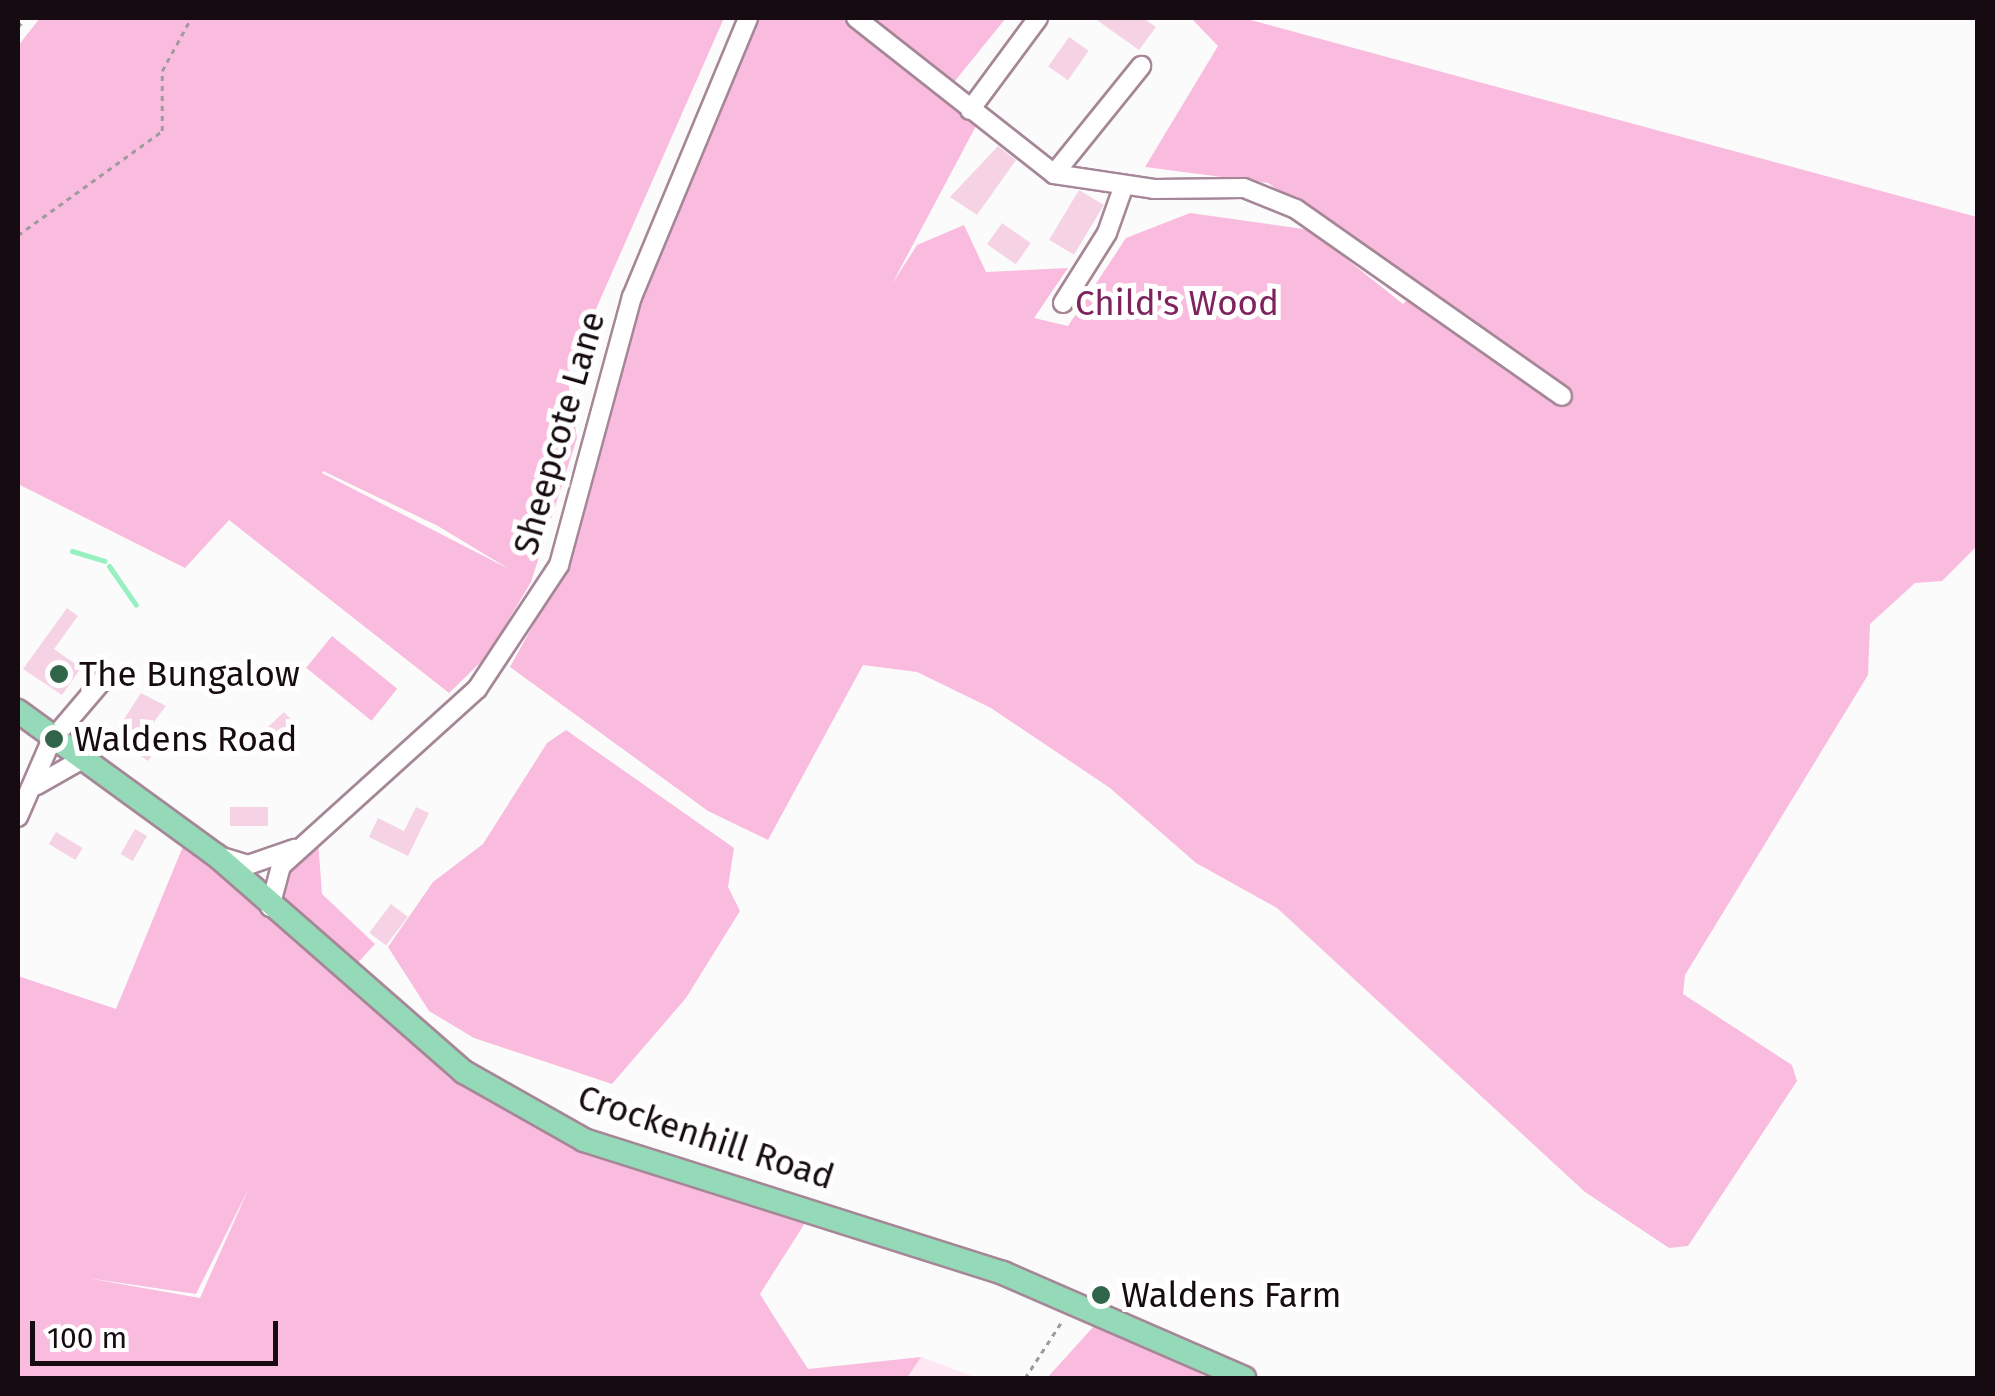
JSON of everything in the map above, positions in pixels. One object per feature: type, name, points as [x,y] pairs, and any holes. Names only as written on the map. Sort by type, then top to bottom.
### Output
[{"type":"main road","name":"Crockenhill Road","points":[[18,711],[79,762],[217,856],[270,907],[464,1072],[584,1140],[1074,1300],[1244,1378]]},
{"type":"street","name":"Sheepcote Lane","points":[[270,907],[281,866],[477,689],[559,566],[632,297],[748,18]]},
{"type":"street","points":[[856,18],[1054,174],[1124,184],[1244,188],[1296,209],[1562,396]]},
{"type":"street","points":[[970,110],[1038,18]]},
{"type":"street","points":[[1054,174],[1142,66]]},
{"type":"street","points":[[1063,303],[1107,233],[1124,184]]},
{"type":"street","points":[[18,818],[36,786],[51,741],[103,680]]},
{"type":"street","points":[[36,786],[79,762]]},
{"type":"street","name":"Sheepcote Lane","points":[[217,856],[248,864],[300,847]]},
{"type":"path","points":[[18,28],[25,18]]},
{"type":"path","points":[[18,235],[162,132],[162,71],[191,18]]},
{"type":"path","points":[[1025,1378],[1074,1300]]},
{"type":"shaded area","points":[[921,1357],[972,1376],[973,1378],[907,1378]]},
{"type":"green space","points":[[40,18],[724,18],[567,375],[577,438],[531,582],[488,655],[449,693],[229,520],[185,568],[18,484],[18,46]],"holes":[[[323,471],[438,526],[509,569],[322,473]]]},
{"type":"green space","name":"Child's Wood","points":[[755,18],[846,18],[976,126],[892,284],[917,245],[964,225],[986,272],[1068,268],[1034,318],[1068,326],[1126,238],[1190,213],[1310,230],[1403,304],[1417,290],[1268,183],[1145,167],[1218,46],[1191,18],[1243,18],[1977,217],[1977,546],[1942,581],[1915,583],[1870,624],[1868,675],[1685,975],[1683,994],[1792,1065],[1797,1081],[1688,1246],[1669,1248],[1585,1192],[1277,908],[1196,863],[1110,788],[991,708],[917,672],[863,665],[768,840],[708,811],[510,667],[572,555],[629,325]]},
{"type":"green space","points":[[866,18],[1006,18],[950,87]]},
{"type":"green space","points":[[332,636],[397,689],[371,721],[306,668]]},
{"type":"green space","points":[[566,730],[734,848],[728,887],[740,911],[686,998],[612,1084],[474,1038],[429,1011],[388,947],[433,882],[483,844],[547,743]]},
{"type":"green space","points":[[186,839],[460,1079],[666,1176],[805,1223],[760,1294],[808,1369],[921,1357],[907,1378],[18,1378],[18,976],[116,1009]],"holes":[[[249,1188],[200,1298],[87,1278],[196,1294]]]},
{"type":"green space","points":[[318,840],[322,894],[375,944],[351,970],[276,906],[286,869]]},
{"type":"green space","points":[[1094,1326],[1154,1349],[1208,1378],[1047,1378]]},
{"type":"building","points":[[1094,18],[1143,18],[1156,27],[1139,50]]},
{"type":"building","points":[[1069,37],[1089,51],[1068,80],[1048,66]]},
{"type":"building","points":[[998,146],[1016,160],[977,215],[950,197]]},
{"type":"building","points":[[1079,190],[1104,205],[1074,255],[1049,240]]},
{"type":"building","points":[[1002,223],[1031,243],[1016,264],[987,244]]},
{"type":"building","points":[[67,608],[78,616],[54,649],[81,668],[62,695],[23,669]]},
{"type":"building","points":[[141,693],[166,706],[143,736],[158,747],[148,761],[113,736]]},
{"type":"building","points":[[284,712],[295,724],[273,744],[262,732]]},
{"type":"building","points":[[230,807],[268,807],[268,826],[230,826]]},
{"type":"building","points":[[416,807],[429,813],[408,856],[369,837],[378,818],[404,831]]},
{"type":"building","points":[[135,829],[147,836],[133,861],[120,854]]},
{"type":"building","points":[[56,832],[83,848],[75,860],[49,844]]},
{"type":"building","points":[[391,904],[408,917],[386,945],[369,933]]},
{"type":"waterway","points":[[72,551],[105,561]]},
{"type":"waterway","points":[[109,566],[136,605]]},
{"type":"place","name":"The Bungalow","points":[[59,674]]},
{"type":"place","name":"Waldens Road","points":[[54,739]]},
{"type":"place","name":"Waldens Farm","points":[[1101,1295]]}]
